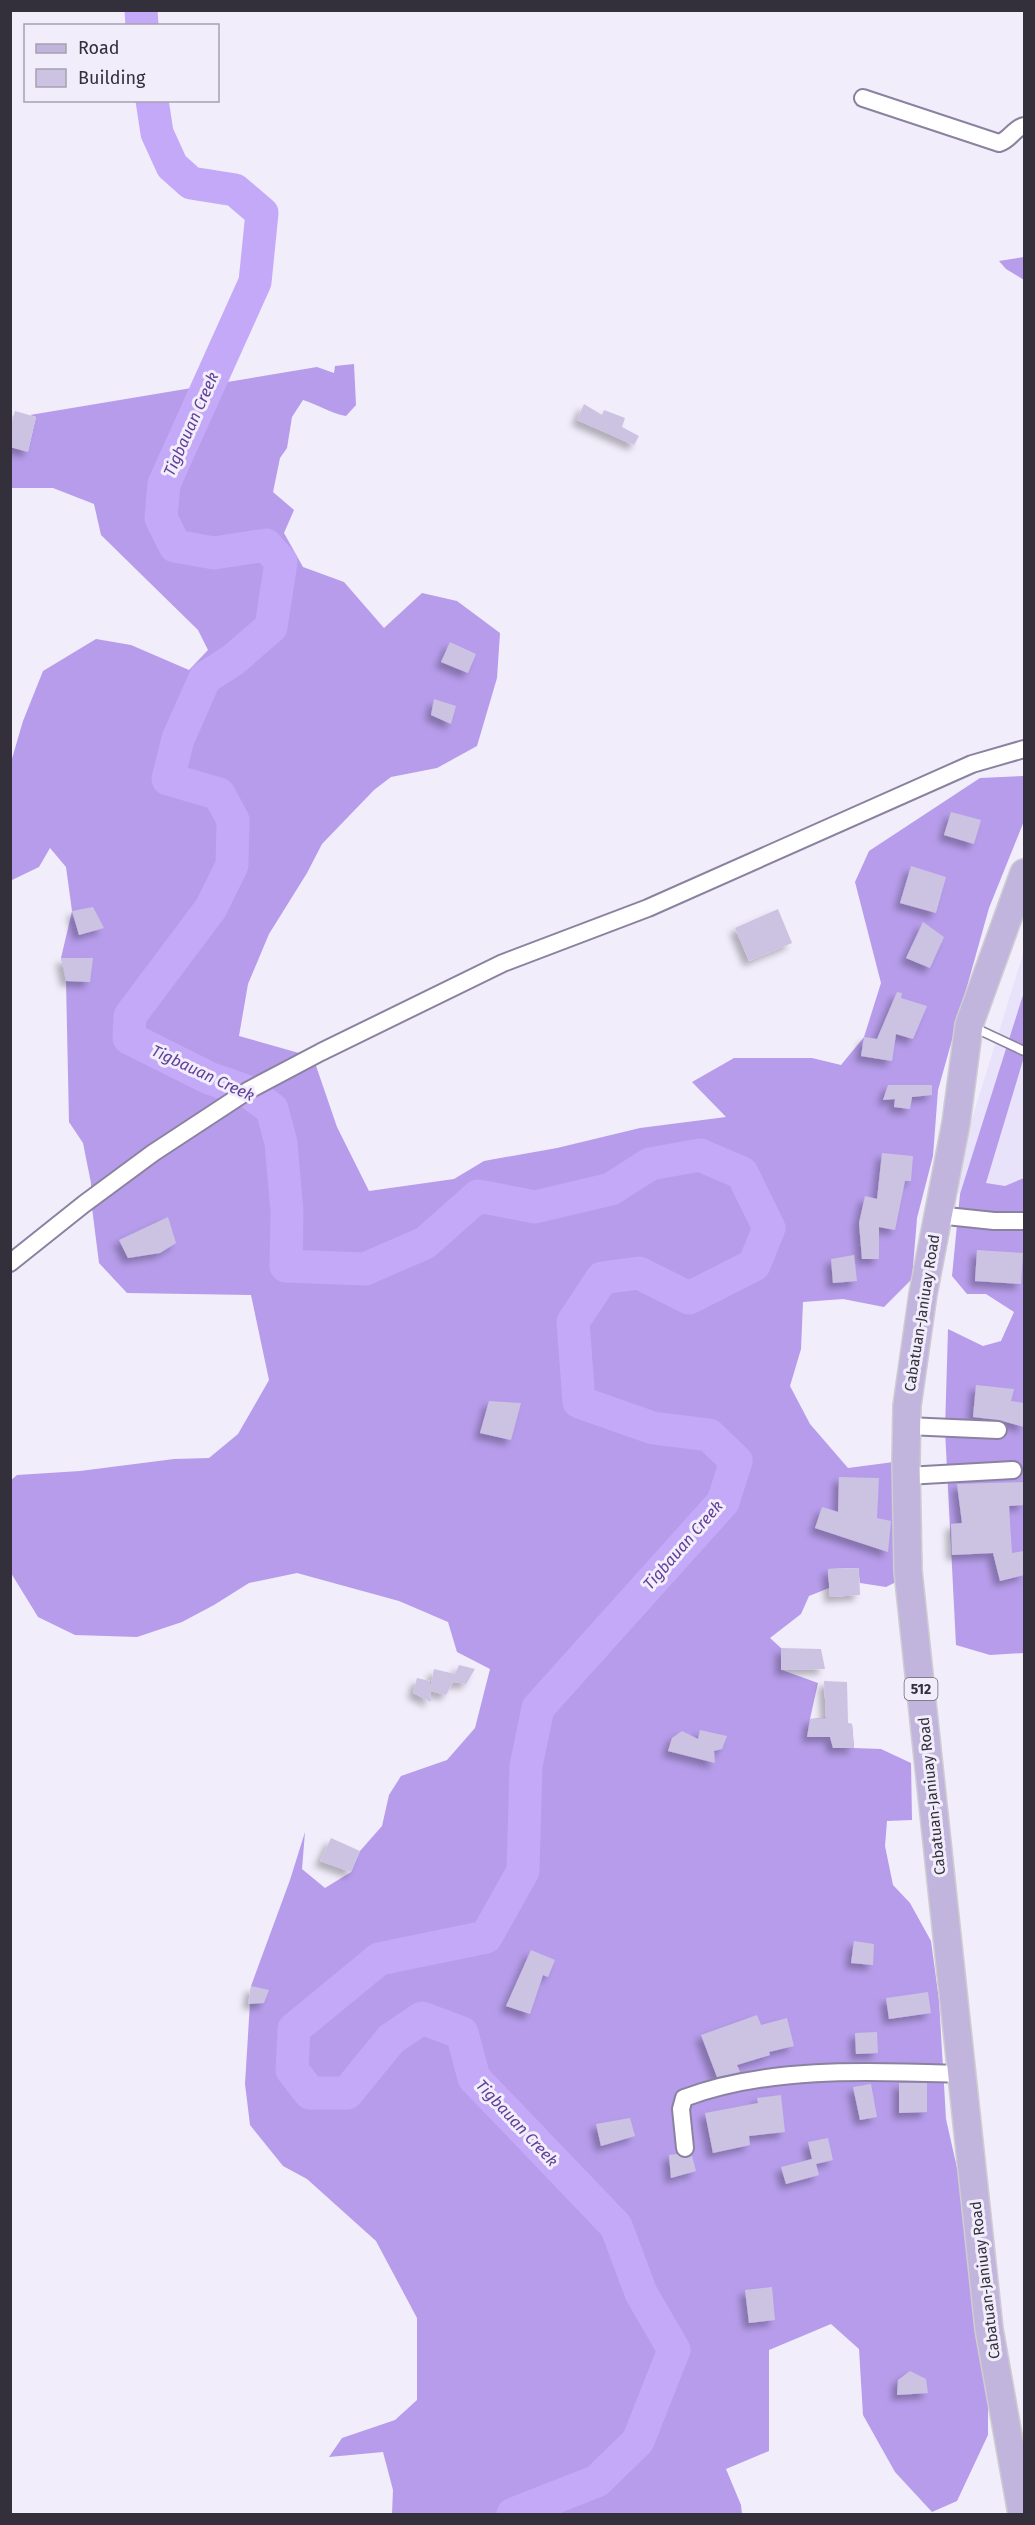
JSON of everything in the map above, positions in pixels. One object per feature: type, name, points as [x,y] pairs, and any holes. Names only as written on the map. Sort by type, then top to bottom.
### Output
[{"type":"main road","name":"Cabatuan-Janiuay Road","points":[[1022,2514],[989,2329],[908,1571],[906,1476],[907,1426],[921,1305],[957,1123],[969,1025],[1024,873]]},
{"type":"street","points":[[863,98],[999,143],[1010,137],[1017,128],[1024,126]]},
{"type":"street","points":[[10,1263],[153,1153],[249,1090],[503,963],[648,908],[972,764],[1024,749]]},
{"type":"street","points":[[937,1215],[994,1221],[1024,1221]]},
{"type":"street","points":[[907,1426],[998,1430]]},
{"type":"street","points":[[906,1476],[1013,1470]]},
{"type":"street","points":[[685,2148],[681,2109],[684,2098],[714,2087],[742,2080],[828,2073],[962,2074]]},
{"type":"lane","points":[[969,1025],[1024,1051]]},
{"type":"shaded area","points":[[1024,257],[1024,280],[1006,269],[999,261]]},
{"type":"shaded area","points":[[354,364],[356,405],[346,416],[303,400],[292,417],[287,448],[280,458],[273,492],[294,510],[284,533],[303,567],[344,582],[384,628],[422,593],[457,601],[500,633],[497,678],[477,746],[437,768],[391,777],[374,790],[322,844],[269,934],[248,984],[239,1036],[313,1057],[337,1127],[369,1191],[454,1179],[484,1161],[557,1148],[640,1128],[726,1117],[692,1082],[734,1058],[812,1058],[841,1065],[864,1037],[881,983],[855,882],[869,851],[980,778],[1024,776],[1024,821],[989,908],[938,1090],[933,1156],[917,1218],[912,1279],[884,1307],[843,1299],[803,1302],[801,1349],[790,1386],[810,1424],[848,1468],[909,1460],[904,1578],[886,1587],[860,1583],[858,1568],[828,1569],[829,1588],[809,1596],[801,1614],[770,1638],[781,1648],[782,1670],[818,1683],[810,1719],[834,1717],[836,1721],[852,1724],[854,1748],[881,1749],[911,1763],[912,1820],[887,1821],[885,1846],[893,1885],[910,1903],[931,1941],[939,2000],[946,2119],[973,2239],[988,2360],[988,2435],[957,2501],[932,2512],[895,2472],[863,2415],[859,2349],[831,2324],[769,2350],[769,2451],[726,2469],[741,2505],[742,2514],[392,2514],[393,2490],[383,2452],[329,2457],[342,2438],[395,2420],[417,2400],[417,2318],[376,2241],[307,2179],[283,2166],[250,2125],[245,2084],[251,1986],[305,1832],[302,1869],[325,1888],[351,1872],[360,1851],[382,1826],[389,1795],[401,1776],[447,1760],[475,1728],[490,1669],[457,1652],[448,1622],[399,1601],[297,1573],[249,1583],[182,1622],[137,1637],[75,1635],[38,1617],[11,1573],[10,1481],[17,1475],[80,1471],[174,1459],[209,1458],[238,1434],[269,1380],[251,1295],[127,1293],[99,1263],[91,1183],[83,1143],[69,1122],[66,981],[61,958],[72,911],[66,867],[50,848],[39,867],[12,880],[10,877],[11,762],[23,721],[43,671],[96,639],[131,645],[189,670],[208,650],[198,630],[101,535],[94,504],[53,488],[11,488],[11,447],[28,451],[36,417],[30,415],[317,367],[334,373],[335,366]]},
{"type":"shaded area","points":[[1024,951],[1024,1194],[949,1193]]},
{"type":"shaded area","points":[[1024,992],[1024,1057],[986,1183],[1005,1186],[1024,1178],[1024,1653],[990,1655],[956,1645],[945,1430],[948,1329],[983,1346],[1001,1341],[1014,1312],[986,1294],[967,1294],[952,1276],[960,1194]]},
{"type":"building","points":[[584,404],[602,415],[604,410],[625,418],[622,427],[639,436],[634,445],[577,420]]},
{"type":"building","points":[[15,411],[36,417],[28,452],[10,447],[10,430]]},
{"type":"building","points":[[450,642],[476,654],[468,673],[441,662]]},
{"type":"building","points":[[434,699],[456,706],[451,724],[431,715]]},
{"type":"building","points":[[951,812],[981,820],[974,844],[944,835]]},
{"type":"building","points":[[911,866],[946,877],[936,913],[900,903]]},
{"type":"building","points":[[93,907],[104,928],[79,935],[72,911]]},
{"type":"building","points":[[778,909],[792,943],[749,961],[735,928]]},
{"type":"building","points":[[923,922],[944,937],[930,968],[906,958]]},
{"type":"building","points":[[61,958],[93,958],[90,982],[66,981]]},
{"type":"building","points":[[897,992],[902,993],[901,998],[927,1006],[913,1039],[896,1034],[892,1061],[861,1056],[864,1037],[877,1039]]},
{"type":"building","points":[[888,1085],[932,1085],[932,1095],[912,1097],[910,1109],[894,1107],[895,1099],[883,1100]]},
{"type":"building","points":[[882,1153],[913,1156],[911,1181],[905,1181],[895,1230],[879,1227],[879,1259],[862,1259],[859,1223],[865,1196],[877,1199]]},
{"type":"building","points":[[168,1217],[176,1243],[160,1253],[128,1258],[119,1240]]},
{"type":"building","points":[[977,1250],[1023,1253],[1021,1284],[975,1281]]},
{"type":"building","points":[[854,1255],[857,1281],[833,1283],[831,1259]]},
{"type":"building","points":[[976,1385],[1014,1389],[1011,1401],[1024,1403],[1024,1427],[999,1420],[973,1417]]},
{"type":"building","points":[[489,1401],[521,1403],[511,1440],[480,1433]]},
{"type":"building","points":[[839,1477],[879,1478],[877,1518],[891,1521],[888,1552],[815,1528],[822,1507],[838,1512]]},
{"type":"building","points":[[1024,1482],[1024,1505],[1009,1506],[1012,1553],[1024,1551],[1024,1575],[1000,1581],[993,1553],[952,1555],[951,1524],[962,1523],[957,1484]]},
{"type":"building","points":[[859,1568],[860,1595],[830,1597],[828,1569]]},
{"type":"building","points":[[781,1648],[821,1649],[825,1669],[781,1670]]},
{"type":"building","points":[[459,1665],[475,1669],[466,1684],[453,1682],[446,1695],[430,1691],[431,1702],[413,1693],[417,1678],[430,1681],[430,1689],[434,1669],[455,1674]]},
{"type":"building","points":[[824,1681],[847,1682],[848,1723],[852,1724],[854,1748],[833,1748],[830,1737],[807,1737],[810,1719],[826,1718]]},
{"type":"building","points":[[700,1730],[727,1736],[722,1749],[714,1751],[715,1763],[668,1751],[672,1738],[682,1731],[698,1739]]},
{"type":"building","points":[[331,1838],[360,1851],[351,1872],[320,1861]]},
{"type":"building","points":[[854,1941],[874,1944],[873,1965],[851,1963]]},
{"type":"building","points":[[531,1950],[555,1960],[548,1977],[543,1975],[530,2014],[506,2006]]},
{"type":"building","points":[[251,1986],[269,1990],[264,2003],[248,2004]]},
{"type":"building","points":[[928,1992],[931,2013],[889,2019],[886,1998]]},
{"type":"building","points":[[757,2015],[761,2025],[787,2018],[794,2046],[769,2052],[770,2055],[737,2065],[740,2072],[717,2077],[701,2035]]},
{"type":"building","points":[[877,2032],[878,2053],[856,2054],[855,2033]]},
{"type":"building","points":[[899,2083],[927,2083],[927,2112],[899,2113]]},
{"type":"building","points":[[871,2084],[877,2117],[860,2120],[853,2087]]},
{"type":"building","points":[[781,2095],[785,2132],[749,2136],[750,2145],[713,2153],[705,2113],[758,2103],[757,2098]]},
{"type":"building","points":[[630,2118],[635,2136],[601,2146],[596,2124]]},
{"type":"building","points":[[828,2138],[833,2160],[816,2164],[819,2175],[786,2184],[781,2167],[812,2159],[808,2142]]},
{"type":"building","points":[[677,2154],[685,2158],[692,2156],[696,2171],[671,2178],[669,2155]]},
{"type":"building","points":[[772,2287],[775,2320],[749,2323],[745,2290]]},
{"type":"building","points":[[910,2371],[926,2379],[928,2393],[897,2395],[898,2380]]},
{"type":"waterway","name":"Tigbauan Creek","points":[[141,10],[142,24]]},
{"type":"waterway","name":"Tigbauan Creek","points":[[152,102],[157,133],[172,166],[191,183],[235,190],[262,213],[255,282],[164,484],[161,518],[175,546],[214,553],[266,545],[281,562],[271,627],[233,660],[205,678],[178,739],[168,779],[219,794],[233,820],[232,865],[211,908],[130,1016],[129,1038],[209,1078],[249,1092],[272,1109],[281,1143],[287,1211],[286,1266],[365,1269],[425,1243],[478,1196],[535,1207],[611,1189],[650,1164],[700,1155],[742,1173],[769,1228],[754,1265],[689,1298],[639,1273],[602,1278],[573,1322],[579,1402],[653,1428],[709,1435],[736,1461],[723,1502],[538,1708],[526,1766],[523,1871],[486,1937],[379,1959],[294,2029],[292,2070],[310,2093],[347,2093],[391,2039],[422,2018],[462,2033],[474,2078],[616,2226],[641,2293],[674,2350],[638,2441],[597,2481],[513,2514]]}]
